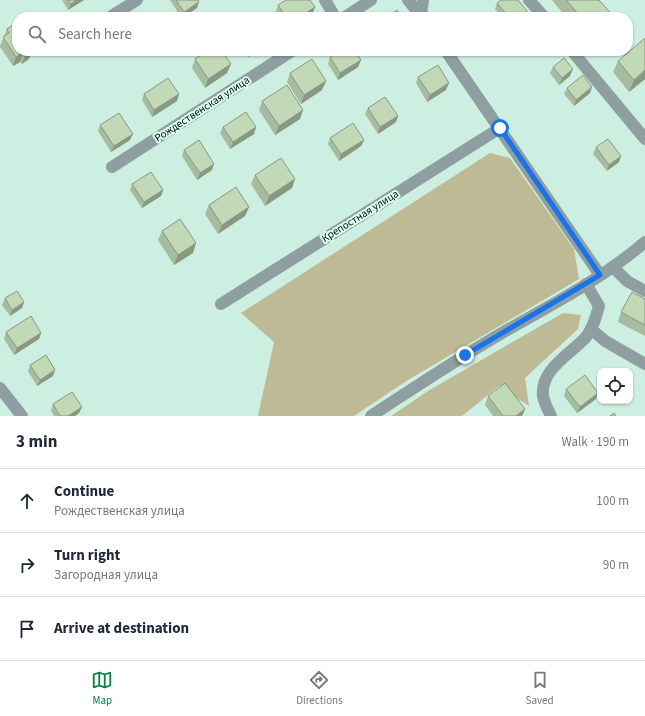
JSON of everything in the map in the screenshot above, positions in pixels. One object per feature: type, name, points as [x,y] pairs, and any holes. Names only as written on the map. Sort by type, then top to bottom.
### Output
[{"type":"street","points":[[118,12],[137,0]]},
{"type":"street","points":[[325,0],[332,12]]},
{"type":"street","points":[[353,12],[371,0]]},
{"type":"street","points":[[408,0],[418,12]]},
{"type":"street","points":[[422,12],[423,0]]},
{"type":"street","points":[[530,0],[540,12]]},
{"type":"street","name":"Рождественская улица","points":[[112,167],[284,56]]},
{"type":"street","points":[[450,56],[600,275]]},
{"type":"street","points":[[576,56],[645,139]]},
{"type":"street","name":"Крепостная улица","points":[[221,304],[500,128]]},
{"type":"street","points":[[371,416],[465,355],[613,267],[645,242]]},
{"type":"street","points":[[613,267],[627,281],[645,291]]},
{"type":"street","points":[[551,416],[543,395],[545,380],[559,361],[586,337],[595,322],[599,306],[586,284]]},
{"type":"street","points":[[591,329],[605,341],[645,364]]},
{"type":"street","points":[[0,388],[22,416]]},
{"type":"shaded area","points":[[490,153],[510,158],[574,249],[579,279],[408,380],[354,416],[258,416],[274,342],[241,313]]},
{"type":"shaded area","points":[[563,313],[581,315],[578,329],[525,378],[529,406],[499,386],[462,416],[391,416],[428,391]]},
{"type":"building","points":[[68,0],[76,0],[71,4]]},
{"type":"building","points":[[176,0],[198,0],[199,2],[184,12]]},
{"type":"building","points":[[286,0],[310,0],[315,7],[308,12],[283,12],[278,5]]},
{"type":"building","points":[[501,0],[518,0],[527,11],[505,12],[497,3]]},
{"type":"building","points":[[566,0],[599,0],[610,12],[577,12]]},
{"type":"building","points":[[12,26],[12,51],[3,37],[9,33],[7,29]]},
{"type":"building","points":[[645,38],[645,70],[634,80],[618,61],[624,56],[633,56],[633,48]]},
{"type":"building","points":[[200,56],[225,56],[231,64],[208,79],[195,59]]},
{"type":"building","points":[[358,56],[361,60],[340,73],[330,57]]},
{"type":"building","points":[[564,58],[573,69],[562,78],[553,67]]},
{"type":"building","points":[[312,59],[326,81],[304,95],[290,73]]},
{"type":"building","points":[[438,65],[449,83],[430,95],[418,77]]},
{"type":"building","points":[[583,75],[592,87],[576,100],[567,88]]},
{"type":"building","points":[[168,78],[179,94],[154,110],[144,94]]},
{"type":"building","points":[[287,85],[303,110],[279,126],[262,101]]},
{"type":"building","points":[[385,97],[398,116],[380,127],[368,108]]},
{"type":"building","points":[[246,112],[256,127],[233,142],[223,127]]},
{"type":"building","points":[[119,113],[133,134],[114,146],[100,125]]},
{"type":"building","points":[[353,123],[364,140],[341,154],[330,138]]},
{"type":"building","points":[[608,139],[621,156],[609,165],[596,147]]},
{"type":"building","points":[[199,140],[214,164],[200,173],[184,150]]},
{"type":"building","points":[[281,158],[295,179],[269,196],[255,175]]},
{"type":"building","points":[[151,172],[163,190],[144,202],[132,184]]},
{"type":"building","points":[[236,187],[249,207],[222,225],[209,205]]},
{"type":"building","points":[[180,219],[196,243],[178,255],[162,231]]},
{"type":"building","points":[[17,291],[24,302],[12,310],[5,298]]},
{"type":"building","points":[[632,292],[645,299],[645,325],[621,312]]},
{"type":"building","points":[[31,316],[41,333],[17,348],[6,332]]},
{"type":"building","points":[[46,355],[55,370],[40,380],[30,365]]},
{"type":"building","points":[[585,375],[597,394],[580,407],[566,389]]},
{"type":"building","points":[[505,383],[525,409],[516,416],[503,416],[488,396]]},
{"type":"building","points":[[72,392],[82,407],[68,416],[60,416],[53,404]]},
{"type":"route","points":[[465,355],[600,275],[500,128]]}]
